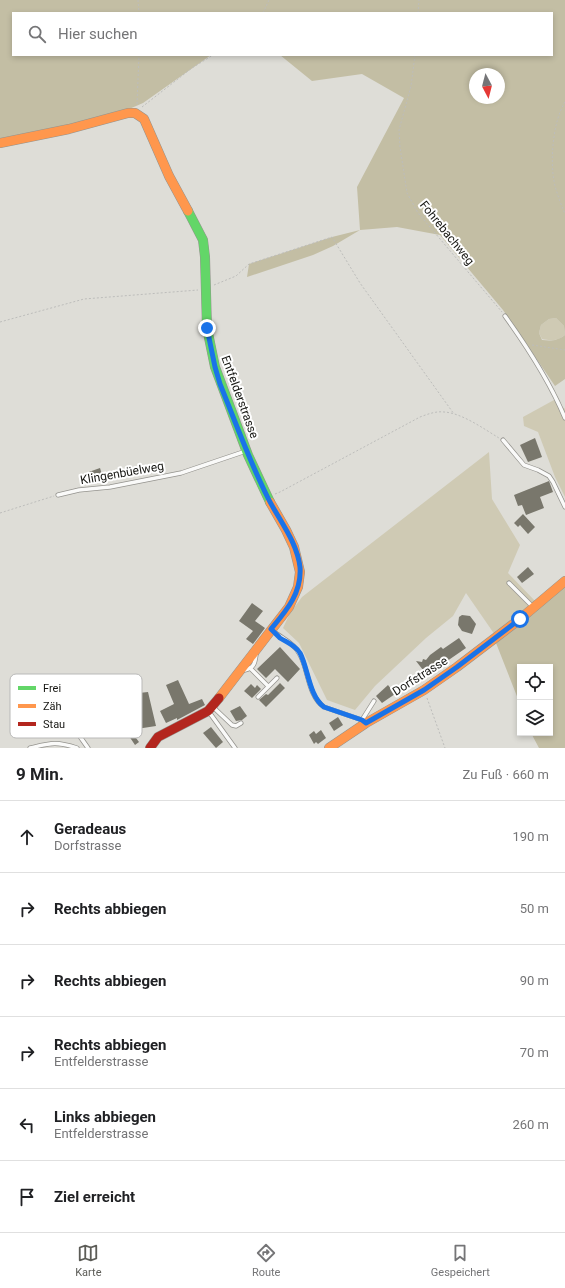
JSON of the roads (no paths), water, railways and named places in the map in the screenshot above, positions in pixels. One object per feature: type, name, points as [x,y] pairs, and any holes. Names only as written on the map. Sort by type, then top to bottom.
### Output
[{"type":"street","name":"Entfelderstrasse","points":[[0,143],[69,130],[128,113],[135,113],[144,119],[169,176],[203,240],[205,257],[207,328],[215,367],[247,450],[267,496],[292,542],[300,568],[299,584],[296,595],[289,607],[210,709],[158,737],[150,748]]},
{"type":"street","name":"Dorfstrasse","points":[[329,748],[364,721],[424,690],[457,667],[534,608],[565,581]]},
{"type":"lane","points":[[505,316],[524,343],[563,407],[565,418]]},
{"type":"lane","points":[[503,440],[524,465],[549,476],[565,508]]},
{"type":"lane","name":"Klingenbüelweg","points":[[58,495],[78,490],[110,487],[180,472],[247,450]]},
{"type":"lane","points":[[509,583],[534,608]]},
{"type":"lane","points":[[271,629],[281,638],[294,646],[300,654],[319,704],[364,721],[374,701]]},
{"type":"lane","points":[[240,672],[250,668],[255,663],[257,648]]},
{"type":"lane","points":[[250,668],[268,686]]},
{"type":"lane","points":[[258,697],[277,678]]},
{"type":"lane","points":[[210,709],[232,725],[236,726],[241,723]]},
{"type":"lane","points":[[210,709],[235,748]]},
{"type":"lane","points":[[81,738],[88,748]]},
{"type":"lane","points":[[30,748],[56,743],[77,748]]}]
